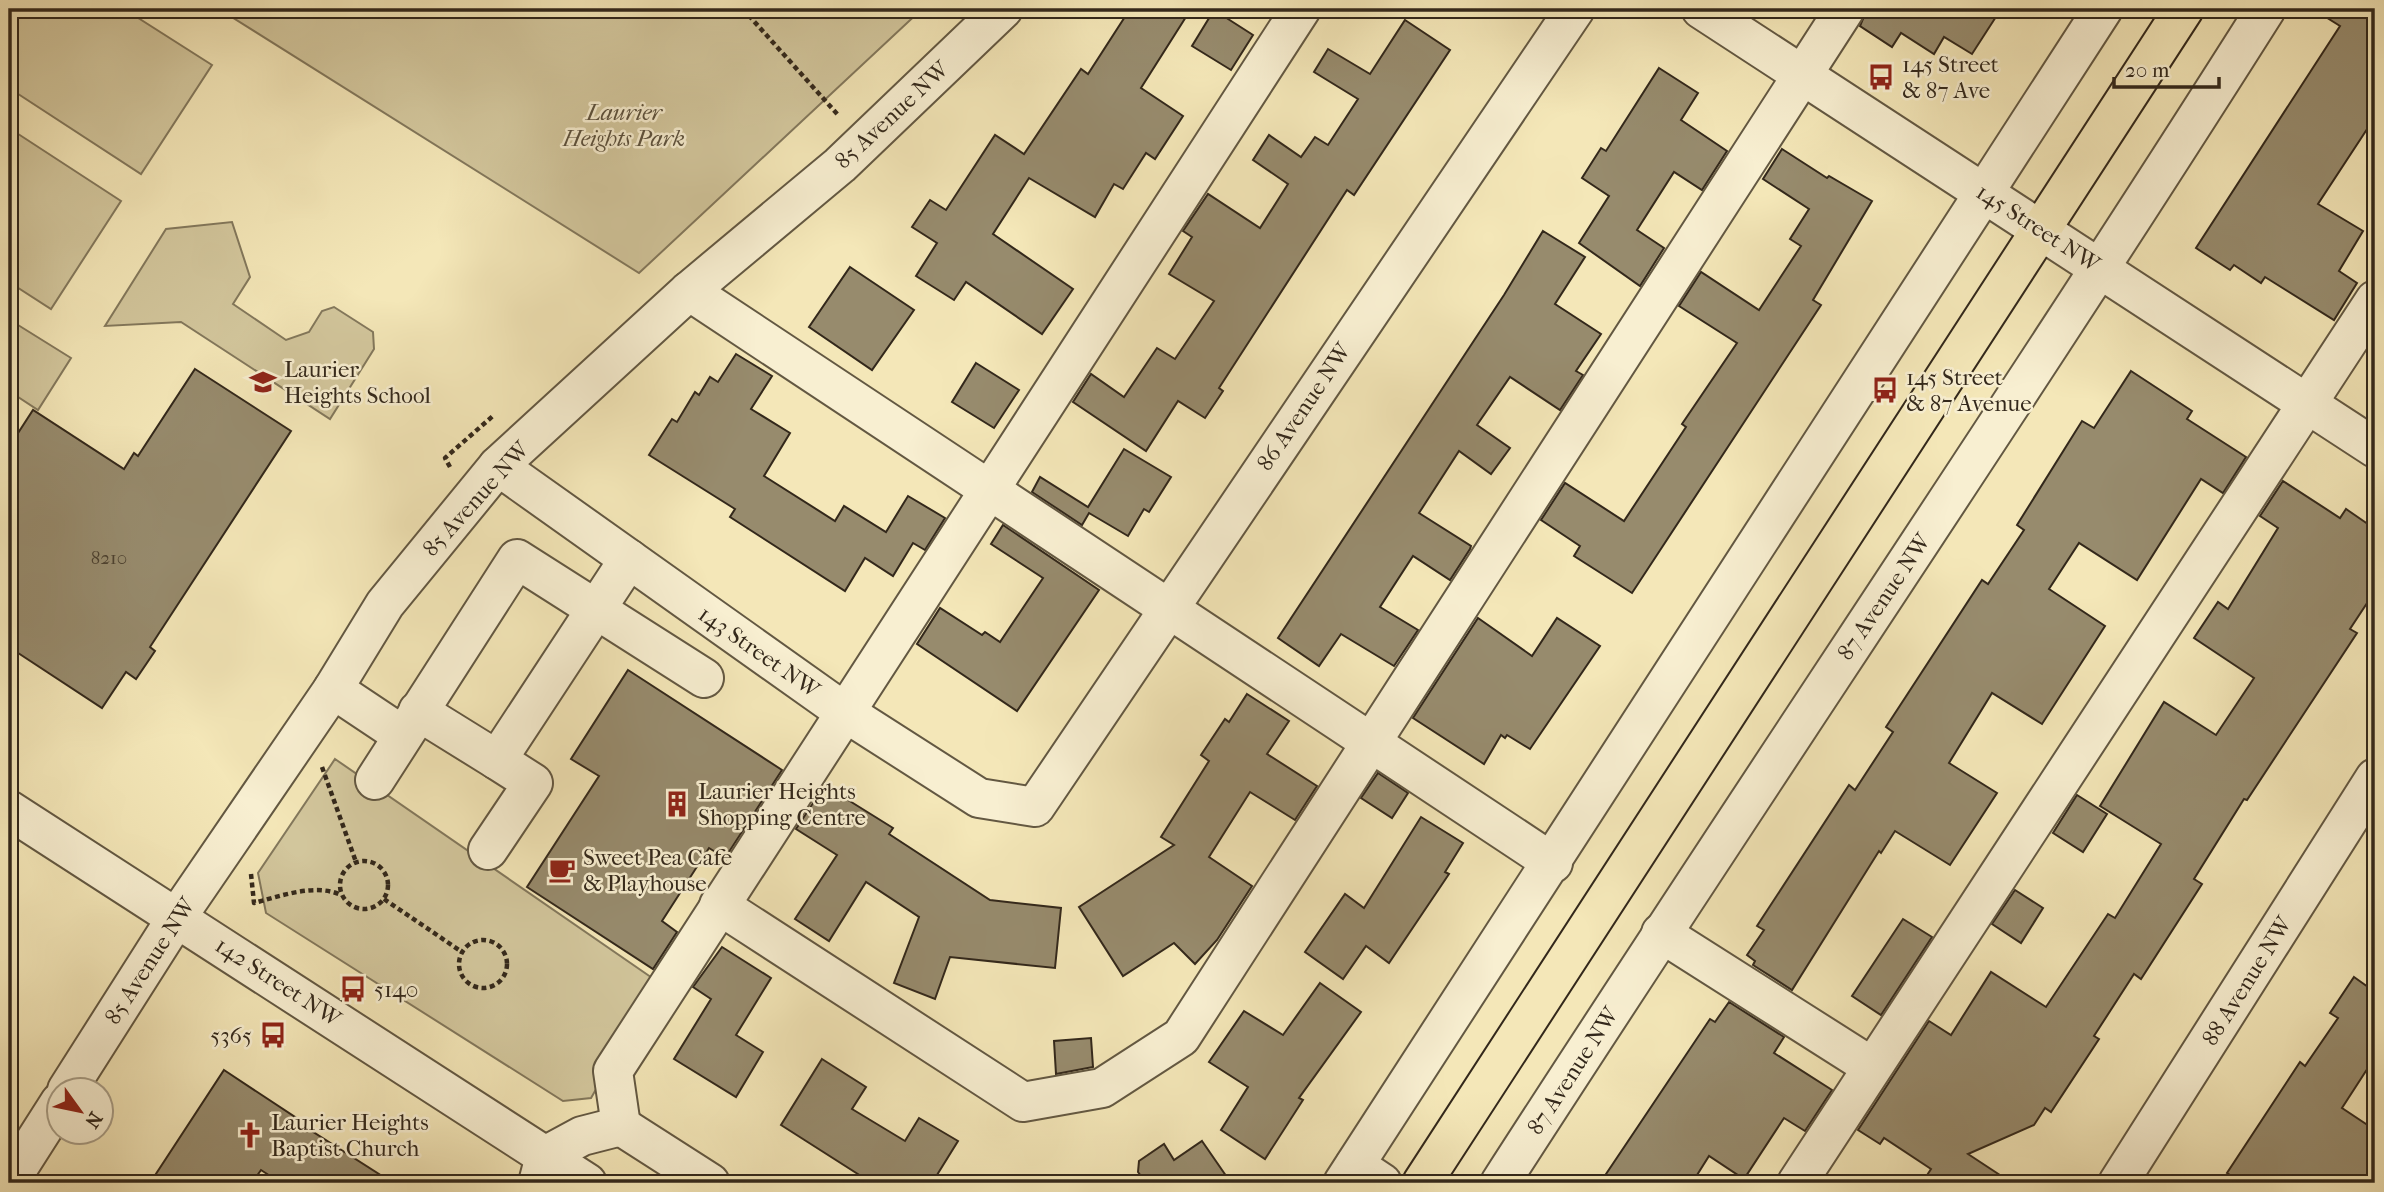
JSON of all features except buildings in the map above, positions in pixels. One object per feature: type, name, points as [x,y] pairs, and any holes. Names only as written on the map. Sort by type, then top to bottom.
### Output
[{"type":"main road","points":[[1422,1183],[2183,9]]},
{"type":"street","name":"85 Avenue NW","points":[[76,1076],[177,917],[332,689],[385,604],[498,466],[689,290],[840,165],[1003,9]]},
{"type":"street","points":[[621,1126],[612,1071],[843,711],[1301,9]]},
{"type":"street","name":"86 Avenue NW","points":[[1035,807],[1575,9]]},
{"type":"street","name":"145 Street NW","points":[[1701,9],[2375,448]]},
{"type":"street","points":[[719,905],[1023,1102],[1102,1088],[1181,1037],[1845,9]]},
{"type":"street","points":[[1360,1177],[1553,863],[2103,9]]},
{"type":"street","name":"87 Avenue NW","points":[[1500,1183],[1661,933],[2101,269],[2266,9]]},
{"type":"street","points":[[689,290],[1167,610],[1553,863]]},
{"type":"street","points":[[1797,1183],[2375,300]]},
{"type":"street","name":"143 Street NW","points":[[498,466],[843,711],[979,798],[1035,807]]},
{"type":"street","points":[[375,780],[517,559],[704,678]]},
{"type":"street","points":[[497,760],[629,559]]},
{"type":"street","points":[[332,689],[497,760],[533,783],[488,850]]},
{"type":"street","name":"88 Avenue NW","points":[[2118,1183],[2375,778]]},
{"type":"street","name":"142 Street NW","points":[[9,810],[177,917],[541,1169],[587,1183]]},
{"type":"street","points":[[1661,933],[1872,1067]]},
{"type":"street","points":[[15,1180],[46,1126]]},
{"type":"street","points":[[541,1169],[582,1136],[621,1126],[710,1183]]},
{"type":"path","points":[[322,766],[356,862]]},
{"type":"path","points":[[356,862],[373,863],[381,868],[388,887],[384,899],[368,909],[348,904],[341,895],[339,883],[342,873],[356,862]]},
{"type":"path","points":[[384,899],[462,951]]},
{"type":"path","points":[[476,942],[493,942],[506,956],[505,976],[487,989],[467,983],[460,974],[458,962],[462,951],[476,942]]},
{"type":"green space","points":[[9,9],[124,9],[212,65],[141,174],[9,88]]},
{"type":"green space","name":"Laurier Heights Park","points":[[219,9],[922,9],[639,273]]},
{"type":"green space","points":[[9,128],[121,201],[51,309],[9,282]]},
{"type":"green space","points":[[232,222],[250,277],[233,304],[286,340],[309,332],[322,311],[334,307],[373,332],[374,349],[330,419],[181,322],[105,326],[166,229]]},
{"type":"green space","points":[[10,320],[71,358],[38,410],[9,391]]},
{"type":"green space","points":[[335,759],[658,982],[591,1098],[563,1101],[266,913],[258,873]]},
{"type":"place","name":"145 Street & 87 Ave","points":[[1881,77]]},
{"type":"place","name":"Laurier Heights School","points":[[263,382]]},
{"type":"place","name":"145 Street & 87 Avenue","points":[[1885,390]]},
{"type":"place","name":"Laurier Heights Shopping Centre","points":[[677,804]]},
{"type":"place","name":"Sweet Pea Cafe & Playhouse","points":[[562,870]]},
{"type":"place","name":"5140","points":[[353,989]]},
{"type":"place","name":"5365","points":[[273,1035]]},
{"type":"place","name":"Laurier Heights Baptist Church","points":[[250,1135]]}]
